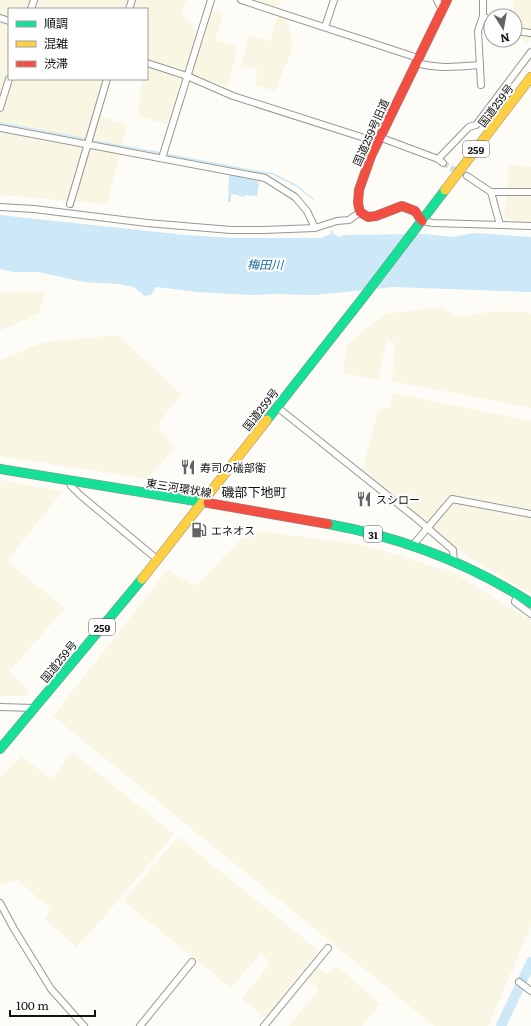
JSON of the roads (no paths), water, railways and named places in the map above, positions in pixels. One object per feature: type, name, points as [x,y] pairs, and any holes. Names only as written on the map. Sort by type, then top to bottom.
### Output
[{"type":"main road","name":"国道259号旧道","points":[[360,212],[358,203],[359,190],[370,156],[447,0]]},
{"type":"main road","name":"国道259号","points":[[0,749],[36,708],[158,560],[362,299],[531,77]]},
{"type":"main road","points":[[360,212],[368,217],[376,216],[402,206],[415,211],[422,221]]},
{"type":"main road","name":"東三河環状線","points":[[0,469],[263,512],[362,530],[413,545],[454,561],[531,603]]},
{"type":"street","points":[[163,155],[211,0]]},
{"type":"street","points":[[241,0],[325,27],[417,60],[431,67],[445,68],[480,65]]},
{"type":"street","points":[[325,27],[334,0]]},
{"type":"street","points":[[437,0],[442,10]]},
{"type":"street","points":[[481,84],[478,31],[483,18]]},
{"type":"street","points":[[148,63],[187,76],[233,96],[378,140],[441,161],[469,127],[476,125],[531,52]]},
{"type":"street","points":[[0,108],[9,80]]},
{"type":"street","points":[[70,204],[107,80]]},
{"type":"street","points":[[500,93],[511,103]]},
{"type":"street","points":[[0,128],[88,141],[163,155],[265,178],[295,197],[307,212],[315,228]]},
{"type":"street","points":[[467,176],[491,192],[531,192]]},
{"type":"street","points":[[491,192],[500,225]]},
{"type":"street","points":[[0,207],[34,209],[147,223],[231,230],[315,228],[337,221],[349,220],[360,212]]},
{"type":"street","points":[[422,221],[433,223],[531,226]]},
{"type":"street","points":[[277,407],[417,518],[453,550],[454,561]]},
{"type":"street","points":[[69,480],[71,486],[80,495],[158,560]]},
{"type":"street","points":[[413,545],[452,499],[531,514]]},
{"type":"street","points":[[517,594],[515,602],[531,614]]},
{"type":"street","points":[[0,707],[36,708]]},
{"type":"street","points":[[0,903],[14,929],[51,989],[84,1026]]},
{"type":"street","points":[[264,1026],[328,948]]},
{"type":"street","points":[[140,1026],[192,962]]},
{"type":"street","points":[[519,982],[531,991]]},
{"type":"water","points":[[229,174],[254,179],[259,183],[257,196],[245,195],[242,197],[242,195],[241,197],[231,194],[231,202],[228,202]]},
{"type":"water","name":"梅田川","points":[[0,215],[185,235],[236,238],[321,238],[331,234],[330,231],[332,230],[333,233],[339,237],[343,235],[425,234],[452,237],[476,233],[531,237],[531,292],[393,287],[315,295],[252,295],[198,292],[156,287],[151,295],[143,296],[143,294],[133,287],[119,284],[84,282],[38,272],[13,272],[0,269]]},
{"type":"waterway","points":[[0,123],[87,139]]},
{"type":"waterway","points":[[90,140],[161,153]]},
{"type":"waterway","points":[[165,154],[260,173]]},
{"type":"waterway","points":[[260,172],[273,174],[297,186],[313,199]]},
{"type":"waterway","points":[[501,1026],[531,962]]},
{"type":"tunnel","points":[[443,163],[460,173]]},
{"type":"place","name":"寿司の礒部衛","points":[[188,467]]},
{"type":"place","name":"スシロー","points":[[364,499]]},
{"type":"place","name":"エネオス","points":[[199,530]]},
{"type":"district","name":"磯部下地町","points":[[254,491]]}]
